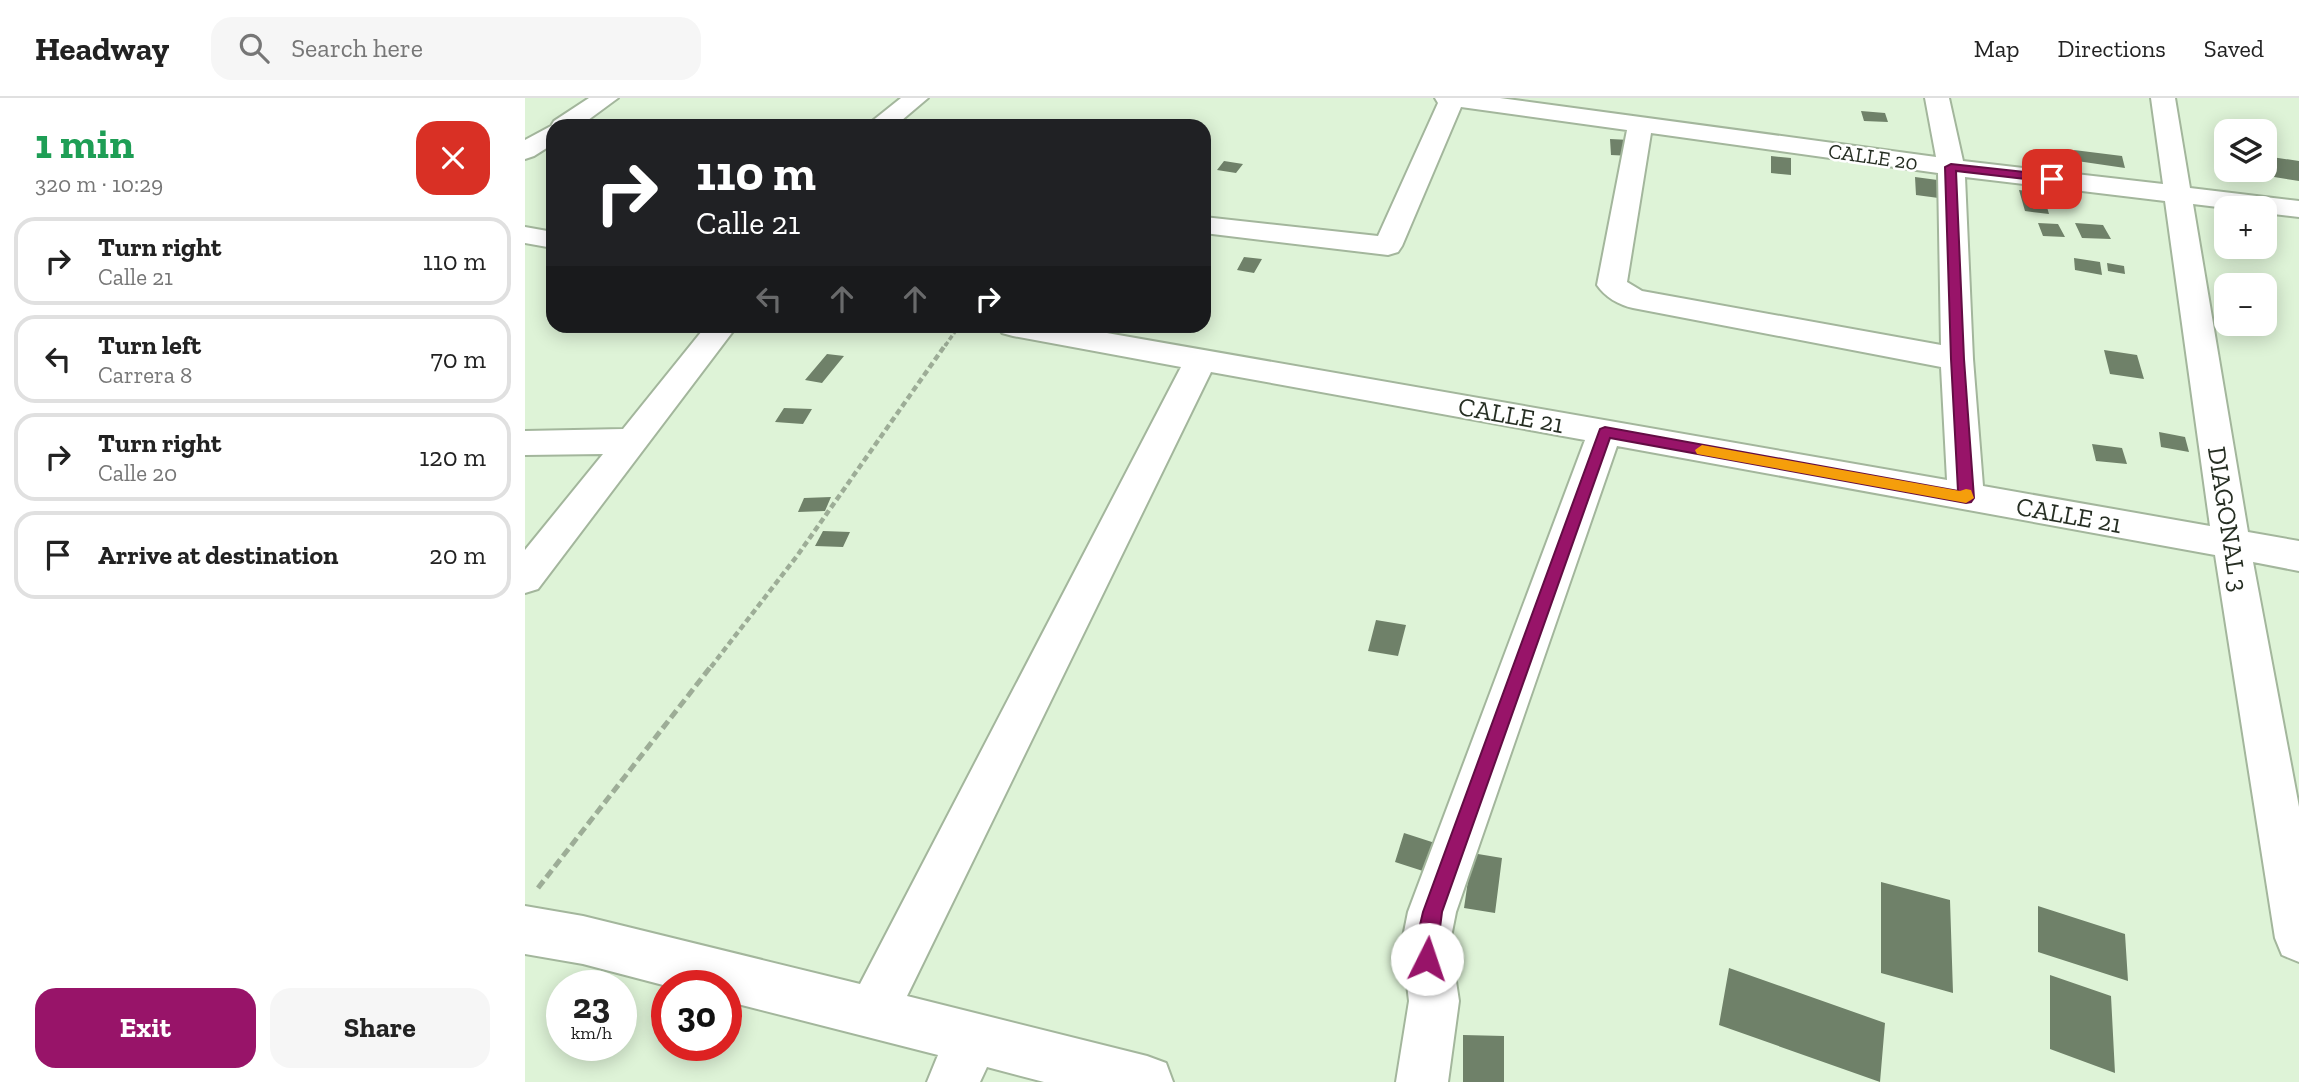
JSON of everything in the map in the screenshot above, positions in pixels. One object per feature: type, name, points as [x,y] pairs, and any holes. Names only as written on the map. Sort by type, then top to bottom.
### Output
[{"type":"street","points":[[574,119],[606,98]]},
{"type":"street","points":[[888,119],[916,98]]},
{"type":"street","name":"CALLE 20","points":[[1447,98],[1549,105],[1640,126],[2299,209]]},
{"type":"street","points":[[1937,98],[1951,167],[1957,359],[1966,498]]},
{"type":"street","name":"DIAGONAL 3","points":[[2164,98],[2231,542],[2299,938]]},
{"type":"street","points":[[1211,226],[1388,246],[1452,99]]},
{"type":"street","points":[[1640,126],[1612,285],[1633,299],[1957,359]]},
{"type":"street","points":[[525,151],[546,138]]},
{"type":"street","points":[[525,234],[546,238]]},
{"type":"street","points":[[525,578],[716,333]]},
{"type":"street","name":"CALLE 21","points":[[1053,333],[2299,556]]},
{"type":"street","points":[[872,1013],[1201,359]]},
{"type":"street","points":[[1422,1082],[1434,1001],[1426,942],[1433,912],[1605,432]]},
{"type":"street","points":[[525,443],[631,441]]},
{"type":"street","points":[[529,912],[583,940],[872,1013],[963,1060],[1147,1082]]},
{"type":"path","points":[[529,912],[797,556],[954,333]]},
{"type":"building","points":[[1861,111],[1885,113],[1888,122],[1864,121]]},
{"type":"building","points":[[1610,139],[1630,140],[1632,156],[1611,155]]},
{"type":"building","points":[[2074,150],[2122,156],[2125,168],[2077,161]]},
{"type":"building","points":[[1771,156],[1791,158],[1791,175],[1771,173]]},
{"type":"building","points":[[2277,158],[2299,161],[2299,181],[2277,177]]},
{"type":"building","points":[[1224,161],[1243,164],[1236,173],[1217,170]]},
{"type":"building","points":[[1915,177],[1945,181],[1946,199],[1916,195]]},
{"type":"building","points":[[2019,190],[2043,193],[2049,214],[2025,211]]},
{"type":"building","points":[[2038,223],[2058,224],[2065,237],[2043,236]]},
{"type":"building","points":[[2075,223],[2103,225],[2111,239],[2082,238]]},
{"type":"building","points":[[1244,257],[1262,259],[1254,273],[1237,270]]},
{"type":"building","points":[[2074,258],[2100,262],[2102,275],[2075,270]]},
{"type":"building","points":[[2107,263],[2124,266],[2125,274],[2108,271]]},
{"type":"building","points":[[2104,350],[2137,355],[2144,379],[2110,374]]},
{"type":"building","points":[[827,354],[844,356],[822,383],[805,380]]},
{"type":"building","points":[[784,408],[812,409],[803,424],[775,422]]},
{"type":"building","points":[[2159,432],[2185,437],[2189,452],[2161,447]]},
{"type":"building","points":[[2092,444],[2122,448],[2127,464],[2096,461]]},
{"type":"building","points":[[831,497],[825,511],[798,512],[804,498]]},
{"type":"building","points":[[823,531],[850,532],[843,547],[815,546]]},
{"type":"building","points":[[1376,620],[1406,625],[1398,656],[1368,651]]},
{"type":"building","points":[[1404,833],[1435,843],[1426,872],[1395,862]]},
{"type":"building","points":[[1472,853],[1502,858],[1495,913],[1464,908]]},
{"type":"building","points":[[1881,882],[1950,900],[1953,993],[1881,973]]},
{"type":"building","points":[[2038,906],[2125,934],[2128,981],[2038,952]]},
{"type":"building","points":[[1729,968],[1885,1023],[1880,1082],[1719,1025]]},
{"type":"building","points":[[2050,975],[2111,996],[2115,1073],[2050,1049]]},
{"type":"building","points":[[1463,1035],[1504,1036],[1504,1082],[1463,1082]]},
{"type":"slow traffic","points":[[1702,450],[1966,498],[1966,494]]},
{"type":"route","points":[[1427,959],[1426,942],[1433,912],[1605,432],[1966,498],[1957,359],[1951,167],[2052,179]]}]
